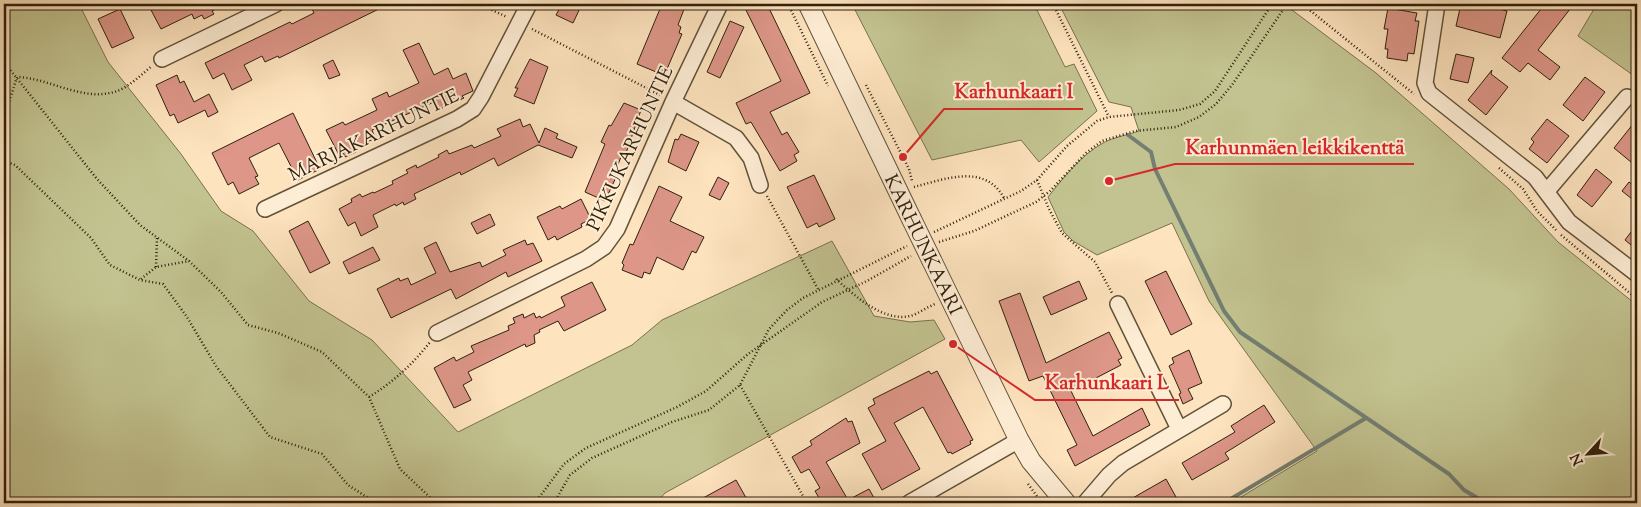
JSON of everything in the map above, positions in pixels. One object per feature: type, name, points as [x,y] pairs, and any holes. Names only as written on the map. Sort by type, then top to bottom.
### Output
[{"type":"street","points":[[162,59],[276,4]]},
{"type":"street","name":"MARJAKARHUNTIE","points":[[265,209],[457,119],[473,109],[482,97],[529,4]]},
{"type":"street","name":"PIKKUKARHUNTIE","points":[[437,333],[586,260],[604,247],[617,229],[673,102],[720,4]]},
{"type":"street","name":"KARHUNKAARI","points":[[808,4],[1019,440],[1031,461],[1066,503]]},
{"type":"street","points":[[1437,4],[1425,83],[1429,93],[1523,167],[1547,191],[1556,208],[1569,222],[1637,274]]},
{"type":"street","points":[[1547,191],[1628,97]]},
{"type":"street","points":[[673,102],[736,138],[751,158],[760,185]]},
{"type":"street","points":[[1118,304],[1180,429]]},
{"type":"street","points":[[1085,503],[1109,475],[1123,463],[1223,404]]},
{"type":"street","points":[[909,503],[1019,440]]},
{"type":"path","points":[[479,4],[520,23],[673,102]]},
{"type":"path","points":[[1053,4],[1109,117]]},
{"type":"path","points":[[931,234],[1021,191],[1037,180],[1085,130],[1109,117],[1179,110],[1200,104],[1215,91],[1272,4]]},
{"type":"path","points":[[1302,4],[1414,94]]},
{"type":"path","points":[[17,77],[31,78],[80,93],[108,93],[118,91],[162,59]]},
{"type":"path","points":[[4,62],[97,179],[140,225],[189,261],[221,292],[248,325],[278,333],[322,352],[369,397],[400,469],[436,503]]},
{"type":"path","points":[[4,118],[17,77]]},
{"type":"path","points":[[4,161],[15,165],[91,238],[110,265],[140,280],[163,284],[187,316],[216,366],[270,437],[322,454],[348,485],[376,503]]},
{"type":"path","points":[[1494,164],[1523,189],[1537,211],[1563,237],[1637,299]]},
{"type":"path","points":[[914,187],[961,176],[984,177],[998,186],[1004,198]]},
{"type":"path","points":[[1037,180],[1062,233],[1095,262],[1118,304]]},
{"type":"path","points":[[760,185],[784,223],[818,289]]},
{"type":"path","points":[[156,267],[157,238]]},
{"type":"path","points":[[554,503],[570,475],[592,458],[619,444],[672,422],[709,410],[740,385],[769,329],[787,310],[836,279],[915,242]]},
{"type":"path","points":[[140,280],[156,267],[189,261]]},
{"type":"path","points":[[836,279],[868,305],[888,315],[910,316],[935,304]]},
{"type":"path","points":[[369,397],[384,388],[421,354],[437,333]]},
{"type":"path","points":[[740,385],[807,503]]},
{"type":"green space","points":[[4,4],[79,4],[108,62],[181,154],[221,211],[253,231],[309,301],[372,340],[458,432],[632,345],[662,320],[832,241],[874,316],[910,322],[934,320],[945,339],[665,493],[656,503],[4,503]]},
{"type":"green space","points":[[852,4],[1034,4],[1065,67],[1074,64],[1097,111],[1039,162],[1021,140],[932,160]]},
{"type":"green space","points":[[1059,4],[1284,4],[1376,73],[1509,189],[1558,242],[1633,302],[1637,308],[1637,503],[1231,503],[1317,451],[1209,301],[1172,223],[1097,255],[1073,241],[1064,232],[1048,197],[1073,167],[1095,148],[1112,139],[1139,131],[1131,107],[1109,102]]},
{"type":"green space","points":[[1597,4],[1637,4],[1637,78],[1578,36]]},
{"type":"building","points":[[164,4],[226,4],[212,11],[214,14],[204,19],[202,15],[194,19],[192,14],[161,29],[151,10]]},
{"type":"building","points":[[324,4],[389,4],[279,58],[278,56],[265,62],[262,56],[244,65],[252,80],[232,90],[224,73],[213,79],[205,63],[290,22],[292,24],[314,13],[312,9]]},
{"type":"building","points":[[562,4],[582,4],[573,23],[556,15]]},
{"type":"building","points":[[662,4],[686,4],[678,25],[681,27],[679,33],[682,34],[667,69],[664,68],[661,74],[637,64]]},
{"type":"building","points":[[743,4],[767,4],[810,93],[770,112],[782,135],[787,132],[799,152],[794,155],[797,161],[780,171],[751,122],[746,124],[736,103],[781,81]]},
{"type":"building","points":[[1461,4],[1480,4],[1507,11],[1500,38],[1456,26]]},
{"type":"building","points":[[1545,4],[1574,4],[1538,50],[1560,67],[1550,80],[1528,63],[1520,72],[1502,58]]},
{"type":"building","points":[[1388,8],[1417,13],[1415,21],[1419,21],[1414,54],[1408,53],[1407,61],[1387,58],[1388,49],[1385,49],[1388,29],[1384,29]]},
{"type":"building","points":[[120,9],[134,38],[112,48],[98,19]]},
{"type":"building","points":[[730,21],[744,27],[720,78],[707,72]]},
{"type":"building","points":[[419,43],[434,75],[448,68],[453,79],[466,73],[473,91],[462,96],[464,98],[438,110],[434,102],[372,130],[375,138],[354,149],[356,152],[345,157],[343,153],[339,155],[326,130],[343,122],[345,125],[377,110],[372,99],[387,92],[389,97],[419,83],[403,50]]},
{"type":"building","points":[[1456,54],[1474,58],[1468,83],[1450,79]]},
{"type":"building","points":[[530,59],[548,67],[534,104],[514,96],[518,88],[515,88]]},
{"type":"building","points":[[333,60],[340,75],[329,79],[323,65]]},
{"type":"building","points":[[1492,70],[1491,74],[1508,87],[1486,115],[1468,100]]},
{"type":"building","points":[[177,75],[180,83],[184,81],[194,102],[209,94],[218,112],[208,117],[205,110],[178,123],[174,114],[170,116],[156,85]]},
{"type":"building","points":[[1585,77],[1605,92],[1583,121],[1563,105]]},
{"type":"building","points":[[624,103],[641,110],[626,153],[623,152],[615,172],[618,173],[605,201],[585,192],[605,144],[601,142],[609,125],[611,126]]},
{"type":"building","points":[[293,113],[320,169],[298,180],[279,143],[249,158],[258,176],[255,177],[259,184],[239,194],[233,182],[228,185],[212,153]]},
{"type":"building","points":[[520,119],[523,127],[530,124],[539,143],[545,128],[558,134],[556,138],[577,147],[572,158],[538,145],[498,166],[494,158],[461,175],[460,172],[414,194],[416,199],[404,205],[403,202],[396,206],[395,204],[373,215],[378,227],[361,236],[355,222],[348,226],[339,209],[352,202],[351,199],[360,194],[362,197],[374,193],[393,184],[392,181],[408,173],[406,170],[416,165],[417,168],[439,157],[438,155],[447,150],[449,154],[472,145],[474,148],[501,136],[497,129]]},
{"type":"building","points":[[1547,119],[1569,136],[1547,163],[1529,149],[1534,142],[1531,139]]},
{"type":"building","points":[[1637,119],[1637,167],[1614,148]]},
{"type":"building","points":[[681,134],[699,142],[686,171],[668,162],[675,139],[678,140]]},
{"type":"building","points":[[1596,169],[1612,182],[1592,207],[1577,195]]},
{"type":"building","points":[[814,175],[835,219],[819,227],[817,223],[807,228],[787,187]]},
{"type":"building","points":[[718,177],[729,183],[720,200],[709,195]]},
{"type":"building","points":[[1629,182],[1637,188],[1637,203],[1622,191]]},
{"type":"building","points":[[659,186],[682,197],[670,221],[704,237],[696,253],[692,251],[683,270],[657,257],[650,274],[644,272],[642,278],[622,270],[624,265],[622,263],[630,244],[633,245]]},
{"type":"building","points":[[581,199],[591,219],[581,224],[582,227],[557,240],[555,236],[548,240],[537,217],[560,206],[562,209]]},
{"type":"building","points":[[490,214],[495,225],[477,234],[471,223]]},
{"type":"building","points":[[308,221],[330,263],[310,273],[289,231]]},
{"type":"building","points":[[1637,224],[1637,250],[1625,240]]},
{"type":"building","points":[[525,240],[527,245],[533,243],[542,261],[508,277],[506,272],[456,299],[451,289],[391,318],[377,289],[399,278],[400,281],[408,278],[411,285],[436,273],[424,248],[436,242],[450,272],[480,262],[482,267],[506,255],[503,250]]},
{"type":"building","points":[[373,247],[380,260],[349,274],[343,262]]},
{"type":"building","points":[[1166,271],[1192,324],[1171,335],[1145,281]]},
{"type":"building","points":[[1079,281],[1087,299],[1051,315],[1043,297]]},
{"type":"building","points":[[592,282],[606,310],[564,331],[558,321],[539,330],[540,332],[534,335],[535,343],[526,347],[525,344],[468,372],[472,380],[463,385],[471,400],[454,408],[434,368],[454,357],[456,361],[474,352],[471,346],[509,330],[508,326],[515,323],[513,318],[523,314],[524,318],[534,313],[536,318],[540,316],[541,318],[565,306],[561,297]]},
{"type":"building","points":[[1020,293],[1046,363],[1109,332],[1122,358],[1118,360],[1121,365],[1071,391],[1093,436],[1142,408],[1150,425],[1075,466],[1067,450],[1077,445],[1043,376],[1029,381],[999,301]]},
{"type":"building","points":[[1189,350],[1202,383],[1188,389],[1193,399],[1183,404],[1179,394],[1181,393],[1169,366],[1174,363],[1172,358]]},
{"type":"building","points":[[929,371],[931,374],[937,371],[973,440],[970,441],[971,444],[952,454],[951,452],[948,453],[923,407],[894,423],[920,469],[882,490],[862,454],[886,441],[868,408],[875,404],[873,399]]},
{"type":"building","points":[[1264,405],[1275,422],[1225,453],[1229,459],[1192,480],[1182,463],[1235,432],[1231,426]]},
{"type":"building","points":[[846,418],[848,422],[852,421],[860,443],[826,462],[848,500],[869,489],[877,503],[822,503],[815,491],[820,488],[809,469],[801,473],[792,457],[812,445],[810,441]]},
{"type":"building","points":[[1166,479],[1176,497],[1164,503],[1124,503]]},
{"type":"building","points":[[736,480],[749,503],[694,503]]},
{"type":"waterway","points":[[1128,135],[1151,152],[1155,169],[1224,311],[1240,332],[1449,474],[1464,490],[1486,503]]},
{"type":"waterway","points":[[1224,503],[1366,418]]},
{"type":"place","name":"Karhunkaari I","points":[[903,157]]},
{"type":"place","name":"Karhunmäen leikkikenttä","points":[[1109,181]]},
{"type":"place","name":"Karhunkaari L","points":[[953,344]]}]
